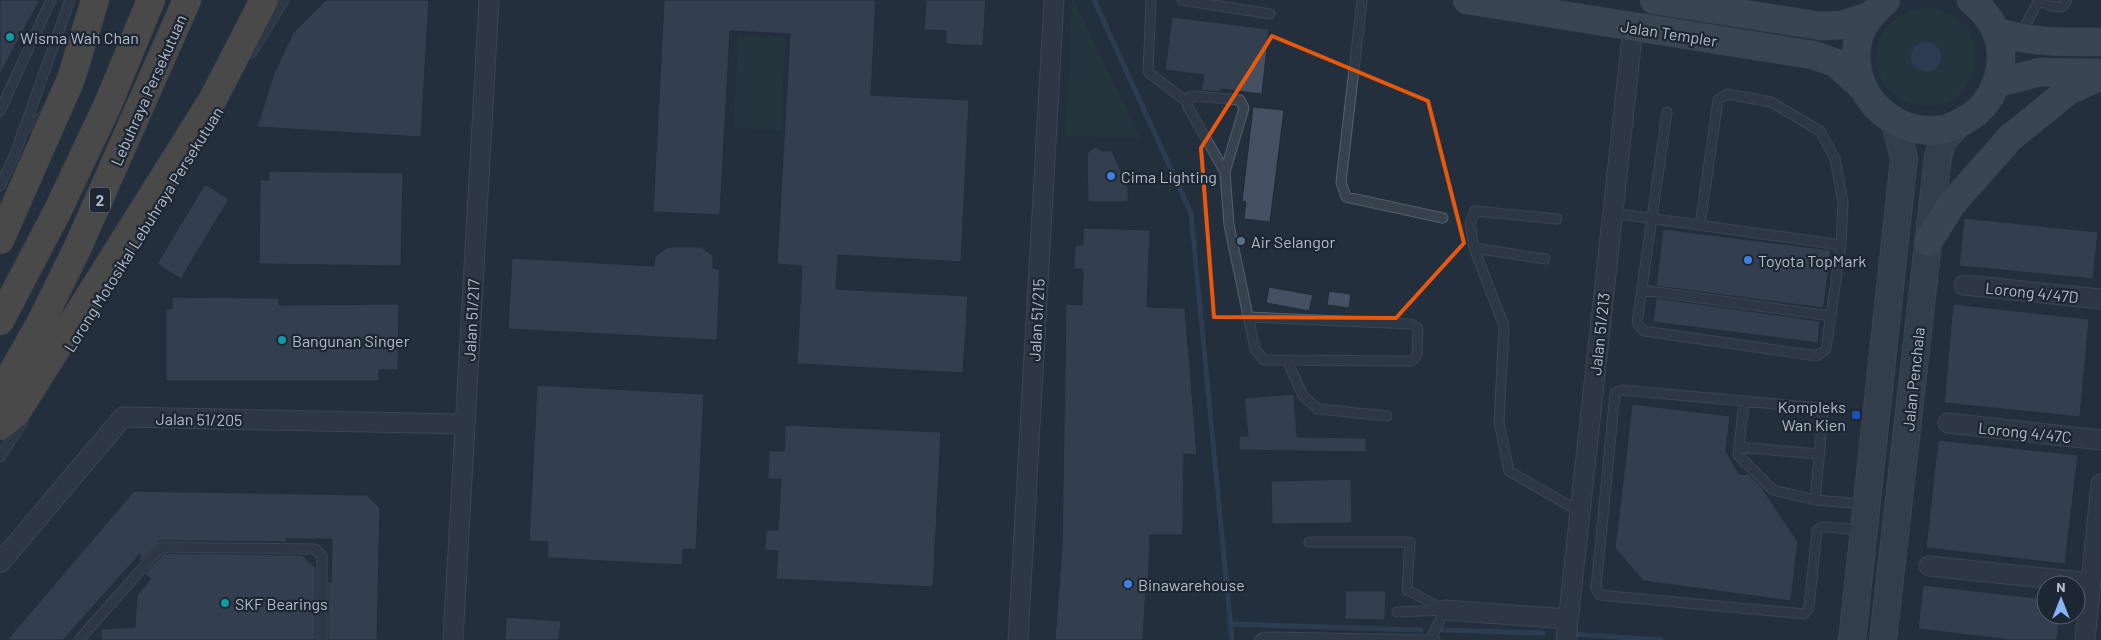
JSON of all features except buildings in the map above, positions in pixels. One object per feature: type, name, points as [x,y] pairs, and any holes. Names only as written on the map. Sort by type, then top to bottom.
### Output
[{"type":"highway","points":[[0,240],[71,79],[95,0]]},
{"type":"highway","name":"Lebuhraya Persekutuan","points":[[0,321],[58,210],[108,104],[151,0]]},
{"type":"highway","name":"Lebuhraya Persekutuan","points":[[0,394],[40,324],[77,249],[187,0]]},
{"type":"highway","points":[[0,426],[16,412],[220,95],[264,0]]},
{"type":"main road","name":"Jalan Templer","points":[[1467,0],[1633,28],[1813,55],[1836,63],[1861,86]]},
{"type":"main road","name":"Jalan Templer","points":[[1654,0],[1821,26],[1841,24],[1878,8]]},
{"type":"main road","points":[[1878,8],[1858,39],[1856,64],[1861,86],[1875,108],[1895,123],[1920,130],[1942,130],[1958,124],[1985,105],[1998,83],[2002,57],[1990,16]]},
{"type":"main road","points":[[1990,16],[2042,42],[2101,42]]},
{"type":"main road","points":[[1998,83],[2040,72],[2101,74]]},
{"type":"main road","points":[[1928,242],[1950,205],[2010,138],[2068,91],[2101,74]]},
{"type":"main road","name":"Jalan Penchala","points":[[1852,640],[1904,158],[1895,123]]},
{"type":"main road","name":"Jalan Penchala","points":[[1883,640],[1938,156],[1943,142],[1958,124]]},
{"type":"street","name":"Jalan 51/217","points":[[454,640],[489,0]]},
{"type":"street","name":"Jalan 51/215","points":[[1018,640],[1054,0]]},
{"type":"street","name":"Jalan 51/213","points":[[1566,640],[1633,28]]},
{"type":"street","name":"Lorong 4/47D","points":[[1964,285],[2101,299]]},
{"type":"street","name":"Jalan 51/205","points":[[0,563],[123,418],[466,424]]},
{"type":"street","name":"Lorong 4/47C","points":[[1948,424],[2101,440]]},
{"type":"street","points":[[2085,640],[2094,592],[2101,484]]},
{"type":"street","points":[[1929,566],[2094,592]]},
{"type":"street","points":[[1445,610],[1568,618]]},
{"type":"lane","points":[[0,112],[51,0]]},
{"type":"lane","points":[[0,186],[15,154],[70,0]]},
{"type":"lane","points":[[248,59],[284,0]]},
{"type":"lane","points":[[1151,0],[1148,72],[1187,102],[1188,107],[1225,172]]},
{"type":"lane","points":[[1182,0],[1270,14]]},
{"type":"lane","points":[[1362,0],[1341,182],[1346,197],[1443,218]]},
{"type":"lane","points":[[1990,16],[2039,0],[2050,6],[2062,7],[2067,0]]},
{"type":"lane","points":[[1667,112],[1637,323],[1644,331],[1817,356],[1826,349],[1841,245],[1843,203],[1835,159],[1820,131],[1771,102],[1727,94],[1718,100],[1700,225]]},
{"type":"lane","name":"Lorong Motosikal Lebuhraya Persekutuan","points":[[220,95],[191,152],[220,95]]},
{"type":"lane","points":[[1187,102],[1190,97],[1196,96],[1240,100],[1244,108],[1225,172],[1229,225],[1248,318],[1256,350],[1264,360],[1412,361],[1416,355],[1418,328],[1411,324],[1248,318]]},
{"type":"lane","points":[[22,132],[62,101]]},
{"type":"lane","points":[[1557,219],[1475,212],[1470,223],[1474,248],[1504,326],[1499,422],[1510,471],[1580,512]]},
{"type":"lane","points":[[1613,213],[1841,245]]},
{"type":"lane","points":[[1474,248],[1545,259]]},
{"type":"lane","points":[[1642,290],[1831,316]]},
{"type":"lane","points":[[1287,360],[1303,396],[1318,409],[1387,416]]},
{"type":"lane","points":[[1815,500],[1823,415],[1820,408],[1622,390],[1615,393],[1596,588],[1600,595],[1804,614],[1809,607],[1817,530],[1866,517]]},
{"type":"lane","points":[[1744,401],[1738,455],[1773,490],[1815,500],[1866,517]]},
{"type":"lane","points":[[0,457],[26,416]]},
{"type":"lane","points":[[1738,446],[1819,454]]},
{"type":"lane","points":[[1309,542],[1410,542],[1407,590],[1445,610]]},
{"type":"lane","points":[[79,640],[160,546],[315,549],[322,556],[322,640]]},
{"type":"lane","points":[[1397,612],[1445,610]]},
{"type":"lane","points":[[1430,640],[1445,610]]},
{"type":"lane","points":[[1259,640],[1264,637],[1435,640]]},
{"type":"highlighted area","points":[[1272,36],[1428,101],[1464,243],[1396,318],[1214,317],[1201,148]]},
{"type":"green space","points":[[1072,0],[1074,0],[1140,138],[1066,136]]},
{"type":"green space","points":[[1928,7],[1951,15],[1968,30],[1973,39],[1975,62],[1968,84],[1961,93],[1943,103],[1919,105],[1899,99],[1885,85],[1877,67],[1877,48],[1885,30],[1902,15]],"holes":[[[1936,46],[1941,55],[1937,68],[1928,72],[1917,69],[1911,62],[1910,57]]]},
{"type":"green space","points":[[738,36],[785,38],[781,130],[734,128]]},
{"type":"water","points":[[1926,42],[1937,46],[1941,57],[1937,68],[1926,72],[1915,68],[1911,57],[1915,46]]},
{"type":"waterway","points":[[1094,0],[1191,213],[1232,640]]},
{"type":"waterway","points":[[1231,624],[1421,630]]},
{"type":"waterway","points":[[1441,630],[1543,633]]},
{"type":"waterway","points":[[1571,634],[1661,640]]},
{"type":"place","name":"Wisma Wah Chan","points":[[10,37]]},
{"type":"place","name":"Cima Lighting","points":[[1111,176]]},
{"type":"place","name":"Air Selangor","points":[[1241,241]]},
{"type":"place","name":"Toyota TopMark","points":[[1748,260]]},
{"type":"place","name":"Bangunan Singer","points":[[282,340]]},
{"type":"place","name":"Kompleks Wan Kien","points":[[1856,415]]},
{"type":"place","name":"Binawarehouse","points":[[1128,584]]},
{"type":"place","name":"SKF Bearings","points":[[225,603]]}]
